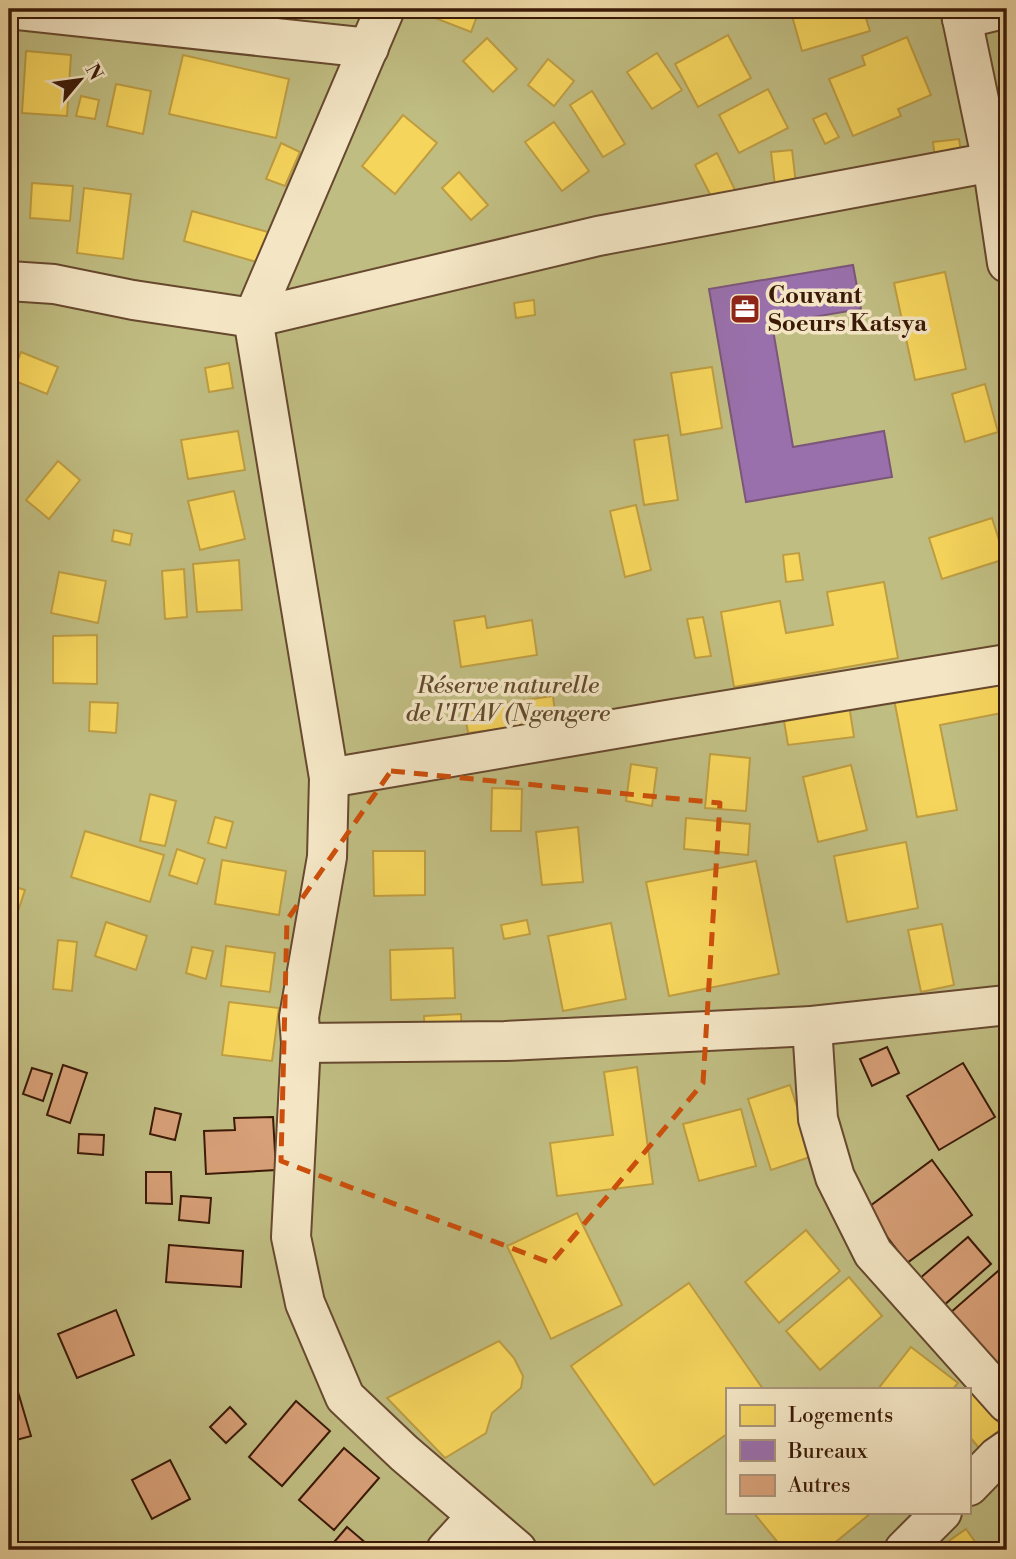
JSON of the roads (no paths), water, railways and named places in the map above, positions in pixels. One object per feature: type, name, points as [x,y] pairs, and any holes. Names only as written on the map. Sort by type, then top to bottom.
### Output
[{"type":"street","points":[[9,9],[369,48]]},
{"type":"street","points":[[385,9],[253,318],[329,778],[327,857],[299,1017],[301,1043],[291,1237],[304,1303],[345,1397],[404,1453],[517,1550]]},
{"type":"street","points":[[1003,9],[961,14],[992,162],[1007,262]]},
{"type":"street","points":[[9,281],[54,284],[133,300],[253,318],[598,236],[992,162]]},
{"type":"street","points":[[329,778],[1007,664]]},
{"type":"street","points":[[301,1043],[505,1041],[812,1026],[1007,1005]]},
{"type":"street","points":[[812,1026],[818,1119],[835,1177],[873,1253],[1007,1403]]},
{"type":"street","points":[[970,1485],[1007,1450]]},
{"type":"street","points":[[904,1550],[940,1514]]},
{"type":"street","points":[[446,1550],[477,1516]]},
{"type":"place","name":"Couvant Soeurs Katsya","points":[[745,309]]},
{"type":"park label","name":"Réserve naturelle de l'ITAV (Ngengere","points":[[508,699]]}]
